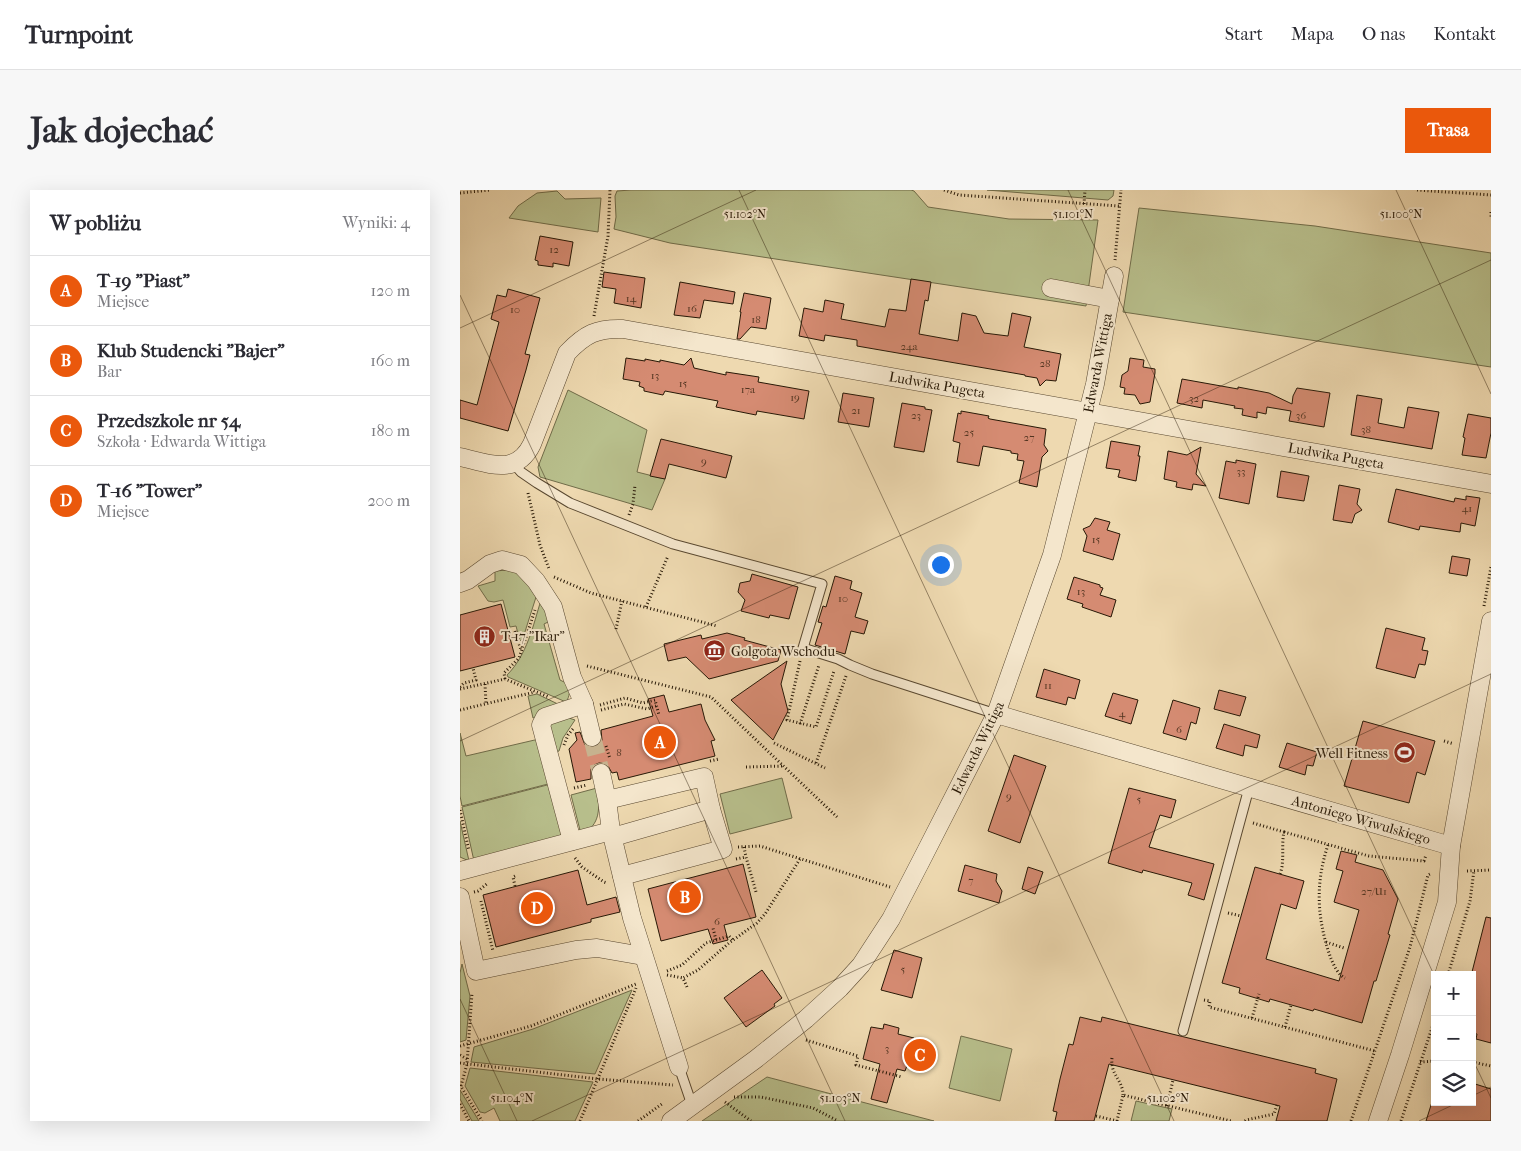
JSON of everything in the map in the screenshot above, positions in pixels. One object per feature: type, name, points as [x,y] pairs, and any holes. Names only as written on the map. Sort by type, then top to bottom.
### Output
[{"type":"street","name":"Edwarda Wittiga","points":[[671,1121],[784,1037],[816,1011],[840,988],[861,965],[891,919],[905,893],[996,714],[1052,555],[1096,384],[1114,276]]},
{"type":"street","points":[[1051,288],[1110,299]]},
{"type":"street","name":"Ludwika Pugeta","points":[[520,470],[567,353],[578,342],[593,332],[608,328],[624,329],[1089,411],[1491,484]]},
{"type":"street","points":[[460,457],[520,470]]},
{"type":"street","points":[[460,583],[468,580],[490,564],[502,560],[520,565],[536,581],[553,607],[569,668],[592,737]]},
{"type":"street","points":[[1378,1121],[1447,902],[1451,846],[1486,682],[1491,621]]},
{"type":"street","points":[[572,841],[541,725],[545,718],[583,708]]},
{"type":"street","name":"Antoniego Wiwulskiego","points":[[996,714],[1451,846]]},
{"type":"street","points":[[601,773],[608,800],[612,834],[643,956],[644,981],[679,1067]]},
{"type":"street","points":[[608,800],[704,777],[722,850],[622,876]]},
{"type":"street","points":[[466,869],[572,841],[612,834],[711,809]]},
{"type":"street","points":[[460,897],[476,971],[496,965],[596,948],[643,956]]},
{"type":"lane","points":[[520,470],[570,503],[673,544],[822,584],[802,648],[838,659],[850,666],[996,714]]},
{"type":"lane","points":[[1183,1031],[1249,788]]},
{"type":"lane","points":[[679,1067],[692,1105]]},
{"type":"path","points":[[460,193],[490,190]]},
{"type":"path","points":[[593,332],[594,310],[608,236],[610,190]]},
{"type":"path","points":[[944,190],[959,195],[1119,206]]},
{"type":"path","points":[[1084,204],[1085,190]]},
{"type":"path","points":[[1114,276],[1120,190]]},
{"type":"path","points":[[1417,190],[1491,195]]},
{"type":"path","points":[[1491,212],[1491,219]]},
{"type":"path","points":[[520,470],[526,485],[540,545],[551,575],[591,593],[717,626]]},
{"type":"path","points":[[626,525],[633,504],[635,485]]},
{"type":"path","points":[[646,607],[673,544]]},
{"type":"path","points":[[505,679],[504,673],[519,658],[540,597],[545,593]]},
{"type":"path","points":[[616,629],[622,601]]},
{"type":"path","points":[[515,631],[521,650]]},
{"type":"path","points":[[802,648],[787,720],[800,724],[816,727],[838,659]]},
{"type":"path","points":[[800,724],[823,654]]},
{"type":"path","points":[[569,668],[581,664],[710,697],[837,817]]},
{"type":"path","points":[[816,763],[850,666]]},
{"type":"path","points":[[460,688],[464,683],[476,680],[473,668]]},
{"type":"path","points":[[460,688],[505,679],[564,704],[583,708],[624,704],[647,708],[656,706]]},
{"type":"path","points":[[485,684],[486,704]]},
{"type":"path","points":[[460,710],[536,692]]},
{"type":"path","points":[[604,704],[625,698],[643,703],[655,700],[658,715]]},
{"type":"path","points":[[774,743],[825,768]]},
{"type":"path","points":[[746,767],[784,766]]},
{"type":"path","points":[[460,810],[466,869],[496,965]]},
{"type":"path","points":[[1240,820],[1369,856],[1424,861],[1432,841]]},
{"type":"path","points":[[1280,874],[1283,867],[1282,841],[1284,832]]},
{"type":"path","points":[[1328,845],[1320,876],[1320,922],[1332,960],[1338,971],[1345,978]]},
{"type":"path","points":[[751,846],[760,846],[905,893]]},
{"type":"path","points":[[744,847],[746,857]]},
{"type":"path","points":[[567,862],[584,858]]},
{"type":"path","points":[[733,940],[729,936],[706,943],[682,964],[662,974],[683,978],[698,970],[757,922],[800,859]]},
{"type":"path","points":[[1351,1121],[1410,947],[1428,875],[1432,873],[1435,867]]},
{"type":"path","points":[[1449,971],[1470,900],[1474,870]]},
{"type":"path","points":[[1465,871],[1491,870]]},
{"type":"path","points":[[515,886],[513,877],[520,875]]},
{"type":"path","points":[[713,928],[716,940]]},
{"type":"path","points":[[1325,942],[1344,948]]},
{"type":"path","points":[[683,978],[687,987]]},
{"type":"path","points":[[460,1046],[531,1026],[644,981]]},
{"type":"path","points":[[580,1121],[636,989],[644,981]]},
{"type":"path","points":[[472,994],[467,1064],[460,1085],[482,1121]]},
{"type":"path","points":[[1252,1018],[1259,994]]},
{"type":"path","points":[[1192,996],[1210,1001],[1209,1007],[1375,1051]]},
{"type":"path","points":[[1285,1027],[1291,1005]]},
{"type":"path","points":[[1401,1121],[1431,1031]]},
{"type":"path","points":[[802,1037],[808,1041],[858,1056],[856,1065],[902,1076]]},
{"type":"path","points":[[460,1055],[467,1059]]},
{"type":"path","points":[[1096,1116],[1117,1121],[1123,1090],[1111,1066],[1112,1058]]},
{"type":"path","points":[[460,1063],[678,1086]]},
{"type":"path","points":[[1476,1063],[1491,1066]]},
{"type":"path","points":[[1167,1106],[1173,1080]]},
{"type":"path","points":[[1123,1096],[1231,1121]]},
{"type":"path","points":[[727,1098],[761,1097],[813,1108],[838,1121]]},
{"type":"path","points":[[719,1098],[751,1121]]},
{"type":"path","points":[[460,1104],[469,1121]]},
{"type":"path","points":[[1245,1121],[1274,1114],[1277,1105]]},
{"type":"green space","points":[[911,190],[928,207],[1009,219],[1098,220],[1086,306],[670,243],[614,229],[616,217],[615,196],[617,191]]},
{"type":"green space","points":[[987,190],[1114,190],[1113,196],[1108,200]]},
{"type":"green space","points":[[557,191],[565,199],[601,198],[598,232],[509,218],[518,206],[537,193]]},
{"type":"green space","points":[[1139,208],[1315,226],[1491,253],[1491,367],[1123,312]]},
{"type":"green space","points":[[568,390],[647,430],[637,472],[665,479],[652,510],[540,477],[538,467]]},
{"type":"green space","points":[[508,570],[517,572],[537,594],[523,638],[520,641],[516,626],[510,627],[503,600],[488,601],[478,586],[495,581],[495,571]]},
{"type":"green space","points":[[541,600],[550,621],[544,624],[560,680],[568,684],[569,687],[569,696],[566,702],[507,675],[520,658],[532,630]]},
{"type":"green space","points":[[537,694],[562,706],[533,718],[528,696]]},
{"type":"green space","points":[[558,718],[575,720],[563,738],[559,751],[554,753],[548,722]]},
{"type":"green space","points":[[460,733],[466,756],[539,739],[550,781],[548,784],[462,806],[460,796]]},
{"type":"green space","points":[[782,778],[792,818],[730,834],[720,794]]},
{"type":"green space","points":[[551,784],[566,838],[474,861],[462,807]]},
{"type":"green space","points":[[597,788],[599,809],[596,821],[588,831],[581,834],[571,795]]},
{"type":"green space","points":[[460,821],[469,861],[460,857]]},
{"type":"green space","points":[[462,964],[470,996],[466,1040],[460,1042],[460,973]]},
{"type":"green space","points":[[632,990],[595,1074],[471,1062],[474,1047],[533,1029]]},
{"type":"green space","points":[[961,1036],[1012,1049],[1000,1101],[949,1088]]},
{"type":"green space","points":[[470,1068],[593,1082],[575,1121],[500,1121],[494,1108],[485,1113],[480,1112],[465,1086]]},
{"type":"green space","points":[[767,1077],[934,1121],[702,1121]]},
{"type":"green space","points":[[460,1090],[479,1121],[472,1121],[460,1099]]},
{"type":"green space","points":[[1136,1101],[1172,1109],[1169,1121],[1131,1121]]},
{"type":"building","points":[[540,236],[573,242],[569,266],[553,263],[553,267],[538,265],[538,261],[535,260]]},
{"type":"building","points":[[604,272],[645,278],[641,308],[614,303],[616,289],[602,287]]},
{"type":"building","points":[[911,279],[931,282],[928,301],[925,300],[919,334],[958,341],[962,313],[976,316],[984,333],[1008,336],[1012,313],[1031,317],[1024,347],[1061,354],[1056,381],[1046,380],[1040,386],[1037,378],[857,346],[857,340],[825,335],[824,341],[799,336],[804,308],[823,312],[825,300],[844,304],[841,319],[885,327],[889,309],[906,311]]},
{"type":"building","points":[[680,282],[735,292],[733,304],[704,300],[700,318],[674,315]]},
{"type":"building","points":[[508,289],[540,298],[525,354],[530,355],[508,431],[460,418],[460,400],[477,405],[499,322],[491,319],[497,295],[506,297]]},
{"type":"building","points":[[744,293],[771,298],[766,329],[751,327],[740,339],[737,339],[740,312]]},
{"type":"building","points":[[626,358],[660,362],[660,360],[684,365],[691,358],[694,368],[726,375],[726,372],[759,377],[758,382],[809,391],[804,419],[757,411],[756,415],[716,407],[718,401],[665,391],[663,395],[644,391],[644,388],[639,386],[640,382],[623,379]]},
{"type":"building","points":[[1130,358],[1144,360],[1143,367],[1155,369],[1150,402],[1140,404],[1135,395],[1124,394],[1125,388],[1120,387],[1122,375],[1128,371]]},
{"type":"building","points":[[1182,379],[1269,393],[1292,404],[1297,388],[1330,393],[1324,427],[1289,421],[1291,411],[1267,407],[1266,414],[1257,412],[1257,418],[1242,415],[1243,409],[1234,408],[1235,406],[1203,400],[1202,408],[1177,403]]},
{"type":"building","points":[[843,393],[874,398],[869,427],[838,422]]},
{"type":"building","points":[[1357,395],[1382,399],[1378,423],[1404,428],[1408,407],[1439,412],[1432,449],[1351,435]]},
{"type":"building","points":[[902,403],[932,410],[924,452],[894,447]]},
{"type":"building","points":[[961,411],[989,416],[988,418],[990,419],[1046,429],[1044,445],[1048,451],[1042,457],[1037,487],[1019,483],[1024,461],[1017,460],[1018,454],[1011,453],[1011,451],[983,446],[979,466],[957,462],[960,443],[953,441],[958,413],[961,414]]},
{"type":"building","points":[[1468,414],[1491,418],[1491,433],[1486,458],[1462,455],[1465,438],[1463,437]]},
{"type":"building","points":[[661,439],[732,456],[726,478],[669,464],[665,479],[650,476]]},
{"type":"building","points":[[1111,441],[1140,446],[1136,481],[1118,477],[1120,470],[1106,468]]},
{"type":"building","points":[[1201,447],[1196,474],[1206,486],[1193,484],[1192,490],[1176,487],[1177,482],[1164,479],[1168,451],[1187,455]]},
{"type":"building","points":[[1236,460],[1256,464],[1249,504],[1219,498],[1226,461],[1236,463]]},
{"type":"building","points":[[1281,471],[1309,476],[1304,501],[1277,497]]},
{"type":"building","points":[[1339,485],[1360,489],[1357,504],[1362,510],[1355,514],[1352,523],[1333,520]]},
{"type":"building","points":[[1396,489],[1454,502],[1455,498],[1466,500],[1466,496],[1480,498],[1475,526],[1461,523],[1460,532],[1420,526],[1419,530],[1388,522]]},
{"type":"building","points":[[1095,518],[1110,522],[1107,530],[1120,534],[1113,560],[1083,551],[1087,536],[1083,529],[1090,526]]},
{"type":"building","points":[[1452,556],[1470,559],[1467,576],[1449,573]]},
{"type":"building","points":[[752,574],[798,587],[789,619],[770,615],[769,618],[741,611],[745,600],[738,592],[740,583],[750,581]]},
{"type":"building","points":[[835,576],[852,581],[850,589],[862,593],[855,617],[868,621],[864,634],[851,631],[845,654],[815,645],[822,623],[818,622],[823,606],[826,607]]},
{"type":"building","points":[[1074,577],[1100,585],[1103,588],[1100,595],[1116,600],[1111,617],[1082,607],[1083,604],[1067,599]]},
{"type":"building","name":"T-17 \"Ikar\"","points":[[501,604],[515,657],[460,671],[460,615]]},
{"type":"building","points":[[1386,628],[1425,638],[1422,650],[1428,651],[1425,665],[1419,664],[1415,678],[1376,668]]},
{"type":"building","points":[[727,633],[745,638],[744,640],[781,650],[778,661],[709,679],[686,657],[668,661],[664,644],[701,635],[702,639]]},
{"type":"building","points":[[787,661],[781,684],[788,711],[773,740],[731,700]]},
{"type":"building","points":[[1044,669],[1080,680],[1075,699],[1068,697],[1066,705],[1036,697]]},
{"type":"building","points":[[1219,690],[1246,697],[1240,716],[1214,709]]},
{"type":"building","points":[[1113,693],[1138,700],[1131,724],[1105,716]]},
{"type":"building","points":[[664,695],[669,712],[701,704],[705,720],[715,740],[711,741],[715,756],[619,780],[617,772],[612,773],[608,766],[604,763],[599,763],[591,769],[591,779],[576,782],[569,749],[577,740],[575,733],[580,732],[585,745],[595,747],[602,740],[601,730],[653,716],[648,699]]},
{"type":"building","points":[[1173,700],[1200,708],[1196,724],[1191,722],[1186,740],[1163,733]]},
{"type":"building","points":[[1363,721],[1435,741],[1425,775],[1417,772],[1409,803],[1344,786]]},
{"type":"building","points":[[1224,724],[1260,735],[1257,748],[1245,745],[1243,756],[1216,748]]},
{"type":"building","points":[[1287,743],[1317,752],[1313,766],[1307,765],[1305,775],[1279,767]]},
{"type":"building","points":[[1014,755],[1046,766],[1020,843],[988,831]]},
{"type":"building","points":[[1129,788],[1176,800],[1171,818],[1160,815],[1149,847],[1214,864],[1204,900],[1188,895],[1192,883],[1143,870],[1142,873],[1108,863]]},
{"type":"building","points":[[1341,851],[1357,855],[1355,862],[1383,870],[1398,899],[1388,934],[1390,935],[1362,1023],[1270,999],[1269,1002],[1239,993],[1240,988],[1222,983],[1255,867],[1304,881],[1296,909],[1281,904],[1266,959],[1339,981],[1359,910],[1334,902],[1343,871],[1336,869]]},
{"type":"building","points":[[743,864],[756,917],[724,925],[728,940],[713,944],[708,929],[661,941],[648,889]]},
{"type":"building","points":[[965,865],[997,874],[996,881],[1002,891],[999,903],[958,891]]},
{"type":"building","points":[[1028,867],[1043,872],[1035,894],[1022,889]]},
{"type":"building","points":[[578,870],[587,905],[616,897],[620,912],[591,919],[591,922],[496,947],[483,895]]},
{"type":"building","points":[[1486,917],[1491,918],[1491,1043],[1476,1039],[1476,971],[1472,971]]},
{"type":"building","points":[[894,950],[922,958],[912,998],[881,990]]},
{"type":"building","points":[[762,970],[782,998],[774,1004],[775,1006],[746,1027],[724,998]]},
{"type":"building","points":[[1080,1017],[1101,1022],[1102,1017],[1316,1069],[1315,1073],[1337,1079],[1327,1121],[1276,1121],[1280,1106],[1109,1064],[1094,1121],[1055,1121],[1057,1112],[1053,1111],[1060,1079],[1069,1044],[1073,1045]]},
{"type":"building","points":[[884,1024],[899,1028],[898,1034],[914,1038],[912,1045],[917,1057],[908,1063],[905,1071],[897,1069],[887,1103],[871,1099],[880,1064],[863,1059],[871,1027],[883,1029]]},
{"type":"building","points":[[1476,1084],[1491,1089],[1491,1121],[1426,1121],[1431,1105],[1476,1106]]},
{"type":"tunnel","points":[[592,737],[601,773]]},
{"type":"place","name":"T-17 \"Ikar\"","points":[[485,636]]},
{"type":"place","name":"Golgota Wschodu","points":[[715,651]]},
{"type":"place","name":"T-19 \"Piast\"","points":[[660,742]]},
{"type":"place","name":"Well Fitness","points":[[1404,753]]},
{"type":"place","name":"Klub Studencki \"Bajer\"","points":[[685,897]]},
{"type":"place","name":"T-16 \"Tower\"","points":[[537,908]]},
{"type":"place","name":"Przedszkole nr 54","points":[[920,1055]]}]
